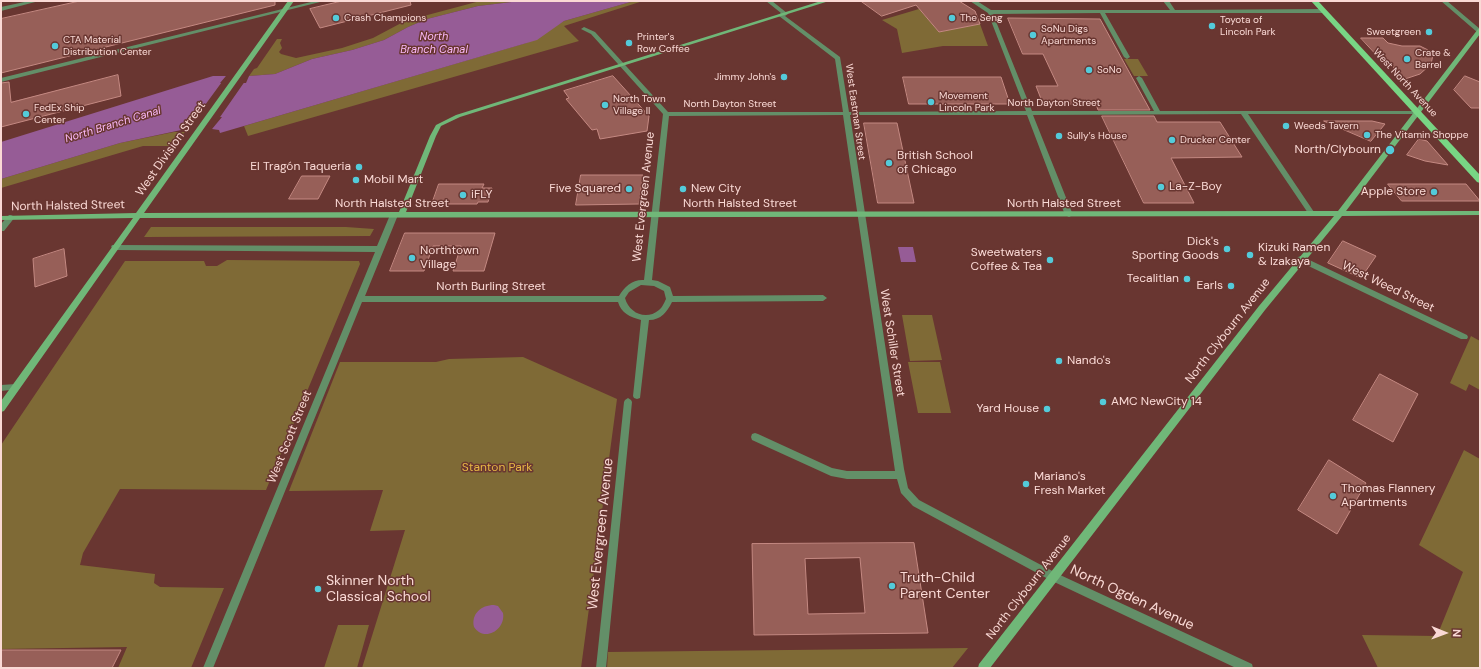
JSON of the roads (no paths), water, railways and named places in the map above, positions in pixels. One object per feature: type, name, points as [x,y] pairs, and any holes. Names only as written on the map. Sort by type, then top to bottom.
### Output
[{"type":"main road","name":"West Division Street","points":[[1,408],[291,1]]},
{"type":"main road","points":[[621,65],[826,1]]},
{"type":"main road","name":"West North Avenue","points":[[1314,1],[1480,180]]},
{"type":"main road","name":"North Clybourn Avenue","points":[[984,668],[1480,31]]},
{"type":"main road","name":"West Scott Street","points":[[398,215],[439,125],[458,116],[621,65]]},
{"type":"main road","name":"North Halsted Street","points":[[1,218],[398,215],[1068,215],[1480,213]]},
{"type":"street","points":[[1,9],[18,3],[36,1]]},
{"type":"street","points":[[1,80],[321,1]]},
{"type":"street","name":"West Eastman Street","points":[[769,1],[838,58],[860,215]]},
{"type":"street","points":[[973,1],[990,12],[1323,11]]},
{"type":"street","points":[[1166,1],[1173,11]]},
{"type":"street","points":[[1444,1],[1480,31]]},
{"type":"street","points":[[990,12],[1068,215]]},
{"type":"street","points":[[1101,12],[1127,57]]},
{"type":"street","points":[[584,29],[593,33],[666,114]]},
{"type":"street","points":[[1139,78],[1158,112]]},
{"type":"street","points":[[1243,112],[1312,214]]},
{"type":"street","name":"North Dayton Street","points":[[666,114],[1417,112]]},
{"type":"street","name":"West Evergreen Avenue","points":[[648,282],[666,114]]},
{"type":"street","name":"West Scott Street","points":[[208,668],[360,299],[381,249],[398,215]]},
{"type":"street","name":"West Schiller Street","points":[[860,215],[900,475]]},
{"type":"street","points":[[1,229],[11,218]]},
{"type":"street","points":[[115,247],[381,249]]},
{"type":"street","name":"West Weed Street","points":[[1301,259],[1464,337]]},
{"type":"street","points":[[640,282],[648,282],[655,282],[667,289],[670,299],[664,311],[657,315],[645,318],[633,316],[628,313],[621,304],[621,299],[628,288],[640,282]]},
{"type":"street","points":[[670,299],[823,298]]},
{"type":"street","name":"North Burling Street","points":[[360,299],[621,299]]},
{"type":"street","points":[[637,396],[645,318]]},
{"type":"street","points":[[1,388],[16,387]]},
{"type":"street","name":"West Evergreen Avenue","points":[[601,668],[628,402]]},
{"type":"street","points":[[754,437],[831,472],[847,475],[900,475]]},
{"type":"street","name":"North Ogden Avenue","points":[[900,475],[904,490],[916,503],[1054,577],[1248,668]]},
{"type":"water","name":"North Branch Canal","points":[[520,1],[634,1],[564,21],[537,40],[220,133],[219,130],[212,129],[222,117],[191,118],[190,119],[194,119],[186,129],[120,143],[1,179],[1,142],[213,76],[226,76],[220,83],[246,83],[249,76],[275,74],[312,59],[352,50],[384,40],[427,19],[478,6]]},
{"type":"water","points":[[898,247],[913,247],[916,262],[901,262]]},
{"type":"water","points":[[489,605],[498,606],[503,613],[501,624],[498,629],[489,634],[479,632],[474,627],[473,622],[476,614],[478,611]]},
{"type":"place","name":"Crash Champions","points":[[336,18]]},
{"type":"place","name":"The Seng","points":[[952,18]]},
{"type":"place","name":"Toyota of Lincoln Park","points":[[1212,26]]},
{"type":"place","name":"Sweetgreen","points":[[1429,32]]},
{"type":"place","name":"SoNu Digs Apartments","points":[[1033,35]]},
{"type":"place","name":"Printer's Row Coffee","points":[[629,43]]},
{"type":"place","name":"CTA Material Distribution Center","points":[[55,46]]},
{"type":"place","name":"Crate & Barrel","points":[[1407,59]]},
{"type":"place","name":"SoNo","points":[[1089,70]]},
{"type":"place","name":"Jimmy John's","points":[[784,77]]},
{"type":"place","name":"Movement Lincoln Park","points":[[931,102]]},
{"type":"place","name":"North Town Village II","points":[[605,105]]},
{"type":"place","name":"FedEx Ship Center","points":[[26,114]]},
{"type":"place","name":"Weeds Tavern","points":[[1286,126]]},
{"type":"place","name":"The Vitamin Shoppe","points":[[1367,135]]},
{"type":"place","name":"Sully’s House","points":[[1059,136]]},
{"type":"place","name":"Drucker Center","points":[[1172,140]]},
{"type":"place","name":"North/Clybourn","points":[[1390,150]]},
{"type":"place","name":"British School of Chicago","points":[[889,163]]},
{"type":"place","name":"El Tragón Taqueria","points":[[359,167]]},
{"type":"place","name":"Mobil Mart","points":[[356,180]]},
{"type":"place","name":"La-Z-Boy","points":[[1161,187]]},
{"type":"place","name":"Five Squared","points":[[629,189]]},
{"type":"place","name":"New City","points":[[683,189]]},
{"type":"place","name":"Apple Store","points":[[1434,192]]},
{"type":"place","name":"iFLY","points":[[463,195]]},
{"type":"place","name":"Dick's Sporting Goods","points":[[1227,249]]},
{"type":"place","name":"Kizuki Ramen & Izakaya","points":[[1250,255]]},
{"type":"place","name":"Northtown Village","points":[[412,258]]},
{"type":"place","name":"Sweetwaters Coffee & Tea","points":[[1050,260]]},
{"type":"place","name":"Tecalitlan","points":[[1187,279]]},
{"type":"place","name":"Earls","points":[[1231,286]]},
{"type":"place","name":"Nando's","points":[[1059,361]]},
{"type":"place","name":"AMC NewCity 14","points":[[1103,402]]},
{"type":"place","name":"Yard House","points":[[1047,409]]},
{"type":"place","name":"Mariano's Fresh Market","points":[[1026,484]]},
{"type":"place","name":"Thomas Flannery Apartments","points":[[1333,496]]},
{"type":"place","name":"Truth-Child Parent Center","points":[[892,586]]},
{"type":"place","name":"Skinner North Classical School","points":[[318,589]]},
{"type":"park label","name":"Stanton Park","points":[[497,468]]}]
